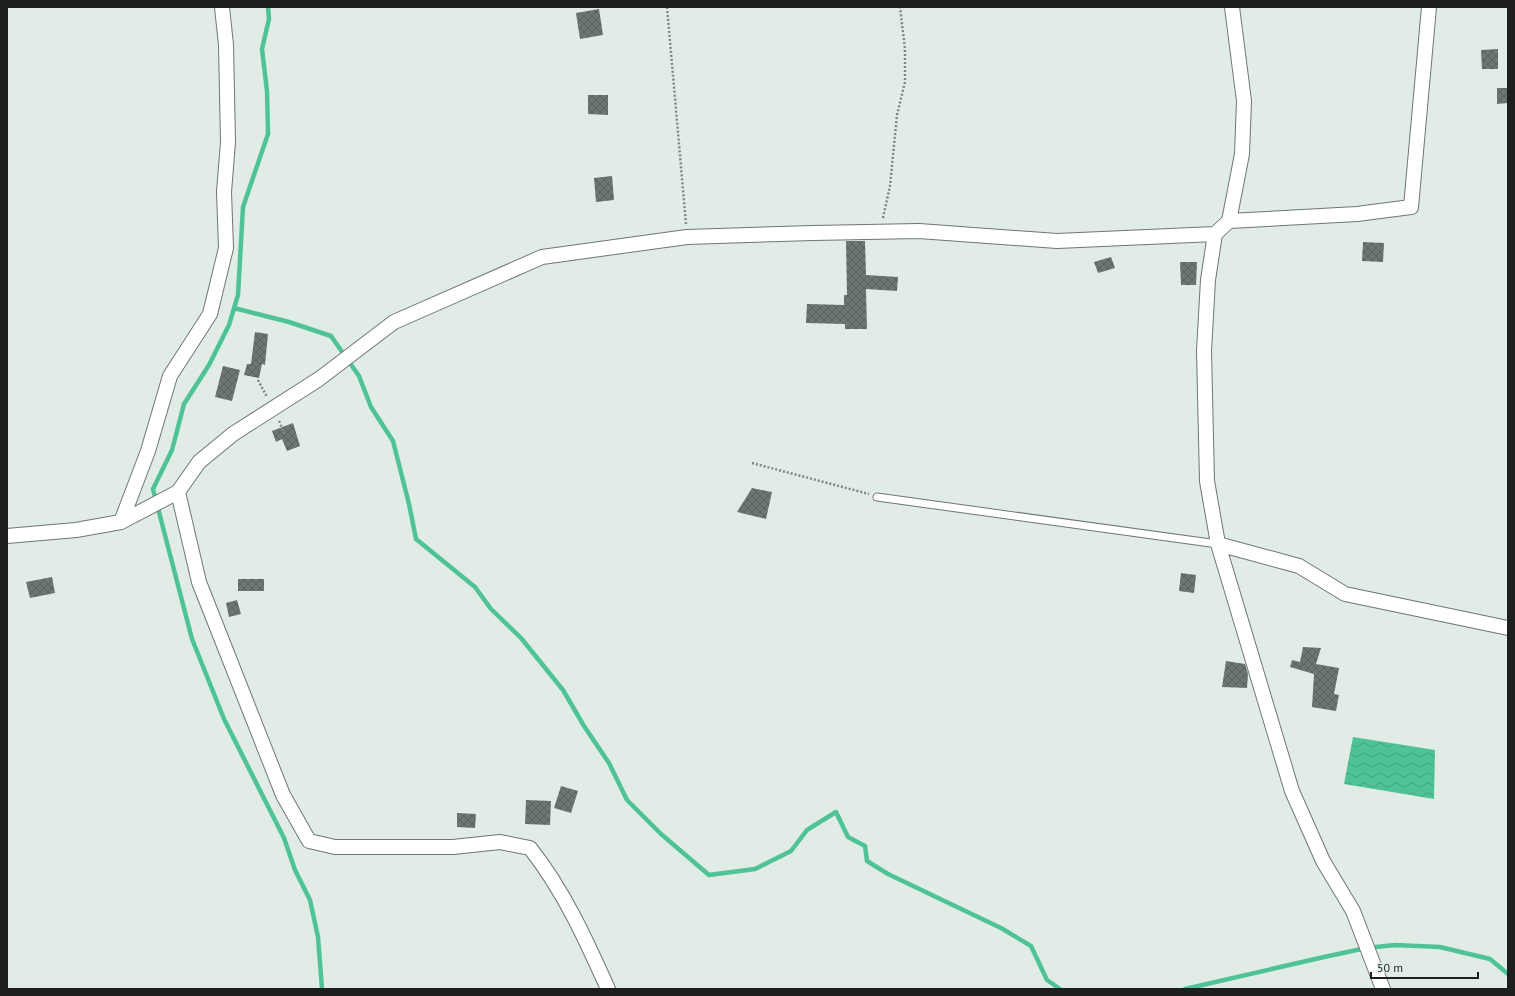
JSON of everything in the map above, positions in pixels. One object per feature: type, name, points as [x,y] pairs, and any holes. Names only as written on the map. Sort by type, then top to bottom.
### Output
[{"type":"street","points":[[121,522],[148,451],[170,376],[210,314],[226,248],[224,192],[228,142],[226,45],[222,7]]},
{"type":"street","points":[[1232,7],[1244,101],[1242,154],[1229,221],[1215,234],[1208,280],[1204,351],[1207,481],[1218,544],[1292,791],[1323,861],[1353,911],[1383,989]]},
{"type":"street","points":[[1229,221],[1357,214],[1411,207],[1429,7]]},
{"type":"street","points":[[7,536],[76,530],[121,522],[178,492],[199,462],[232,434],[319,378],[394,322],[542,257],[687,237],[918,231],[1057,241],[1215,234]]},
{"type":"street","points":[[178,492],[199,582],[283,795],[309,841],[335,847],[453,847],[500,842],[530,848],[546,868],[579,927],[608,989]]},
{"type":"street","points":[[1218,544],[1299,566],[1345,594],[1508,628]]},
{"type":"lane","points":[[877,496],[1218,544]]},
{"type":"path","points":[[667,7],[687,237]]},
{"type":"path","points":[[879,232],[890,186],[897,115],[905,82],[900,7]]},
{"type":"path","points":[[752,463],[877,496]]},
{"type":"water","points":[[1353,737],[1435,750],[1434,799],[1344,784]]},
{"type":"building","points":[[599,9],[603,35],[580,39],[576,13]]},
{"type":"building","points":[[1498,49],[1498,69],[1482,69],[1481,50]]},
{"type":"building","points":[[1497,88],[1508,88],[1508,103],[1497,104]]},
{"type":"building","points":[[588,95],[608,95],[608,115],[588,114]]},
{"type":"building","points":[[612,176],[614,200],[596,202],[594,178]]},
{"type":"building","points":[[846,241],[865,241],[866,275],[898,277],[897,291],[866,289],[867,329],[845,329],[845,324],[806,323],[807,304],[844,305],[844,295],[847,295]]},
{"type":"building","points":[[1363,242],[1384,243],[1383,262],[1362,261]]},
{"type":"building","points":[[1111,257],[1115,268],[1098,273],[1094,262]]},
{"type":"building","points":[[1180,262],[1197,262],[1196,285],[1181,285]]},
{"type":"building","points":[[255,332],[268,334],[265,365],[262,364],[259,378],[244,375],[247,364],[251,364]]},
{"type":"building","points":[[223,366],[240,370],[232,401],[215,397]]},
{"type":"building","points":[[293,423],[300,446],[287,451],[282,439],[276,442],[272,431]]},
{"type":"building","points":[[752,488],[772,492],[766,519],[737,512]]},
{"type":"building","points":[[1181,573],[1196,575],[1194,593],[1179,591]]},
{"type":"building","points":[[52,577],[55,593],[30,598],[26,582]]},
{"type":"building","points":[[238,579],[264,579],[264,591],[238,591]]},
{"type":"building","points":[[237,600],[241,614],[229,617],[226,603]]},
{"type":"building","points":[[1303,647],[1321,648],[1316,664],[1339,668],[1334,694],[1339,695],[1336,711],[1312,707],[1314,674],[1290,667],[1292,660],[1300,662]]},
{"type":"building","points":[[1226,661],[1245,664],[1248,674],[1247,688],[1222,687]]},
{"type":"building","points":[[561,786],[578,791],[571,813],[554,808]]},
{"type":"building","points":[[526,800],[551,801],[550,825],[525,824]]},
{"type":"building","points":[[457,813],[476,814],[475,828],[457,827]]},
{"type":"waterway","points":[[268,7],[269,19],[262,49],[267,91],[268,134],[243,207],[238,295],[229,325],[209,365],[184,404],[172,450],[153,489],[192,639],[224,719],[284,838],[295,870],[310,900],[318,937],[322,989]]},
{"type":"waterway","points":[[234,308],[289,322],[331,336],[359,376],[371,407],[393,441],[416,539],[475,587],[491,609],[521,638],[563,690],[584,726],[609,763],[627,800],[661,834],[709,875],[755,869],[791,851],[807,830],[836,812],[848,837],[865,846],[867,861],[888,874],[1001,928],[1031,946],[1047,980],[1060,989]]},
{"type":"waterway","points":[[1185,989],[1366,948],[1395,945],[1440,947],[1490,959],[1508,974]]}]
